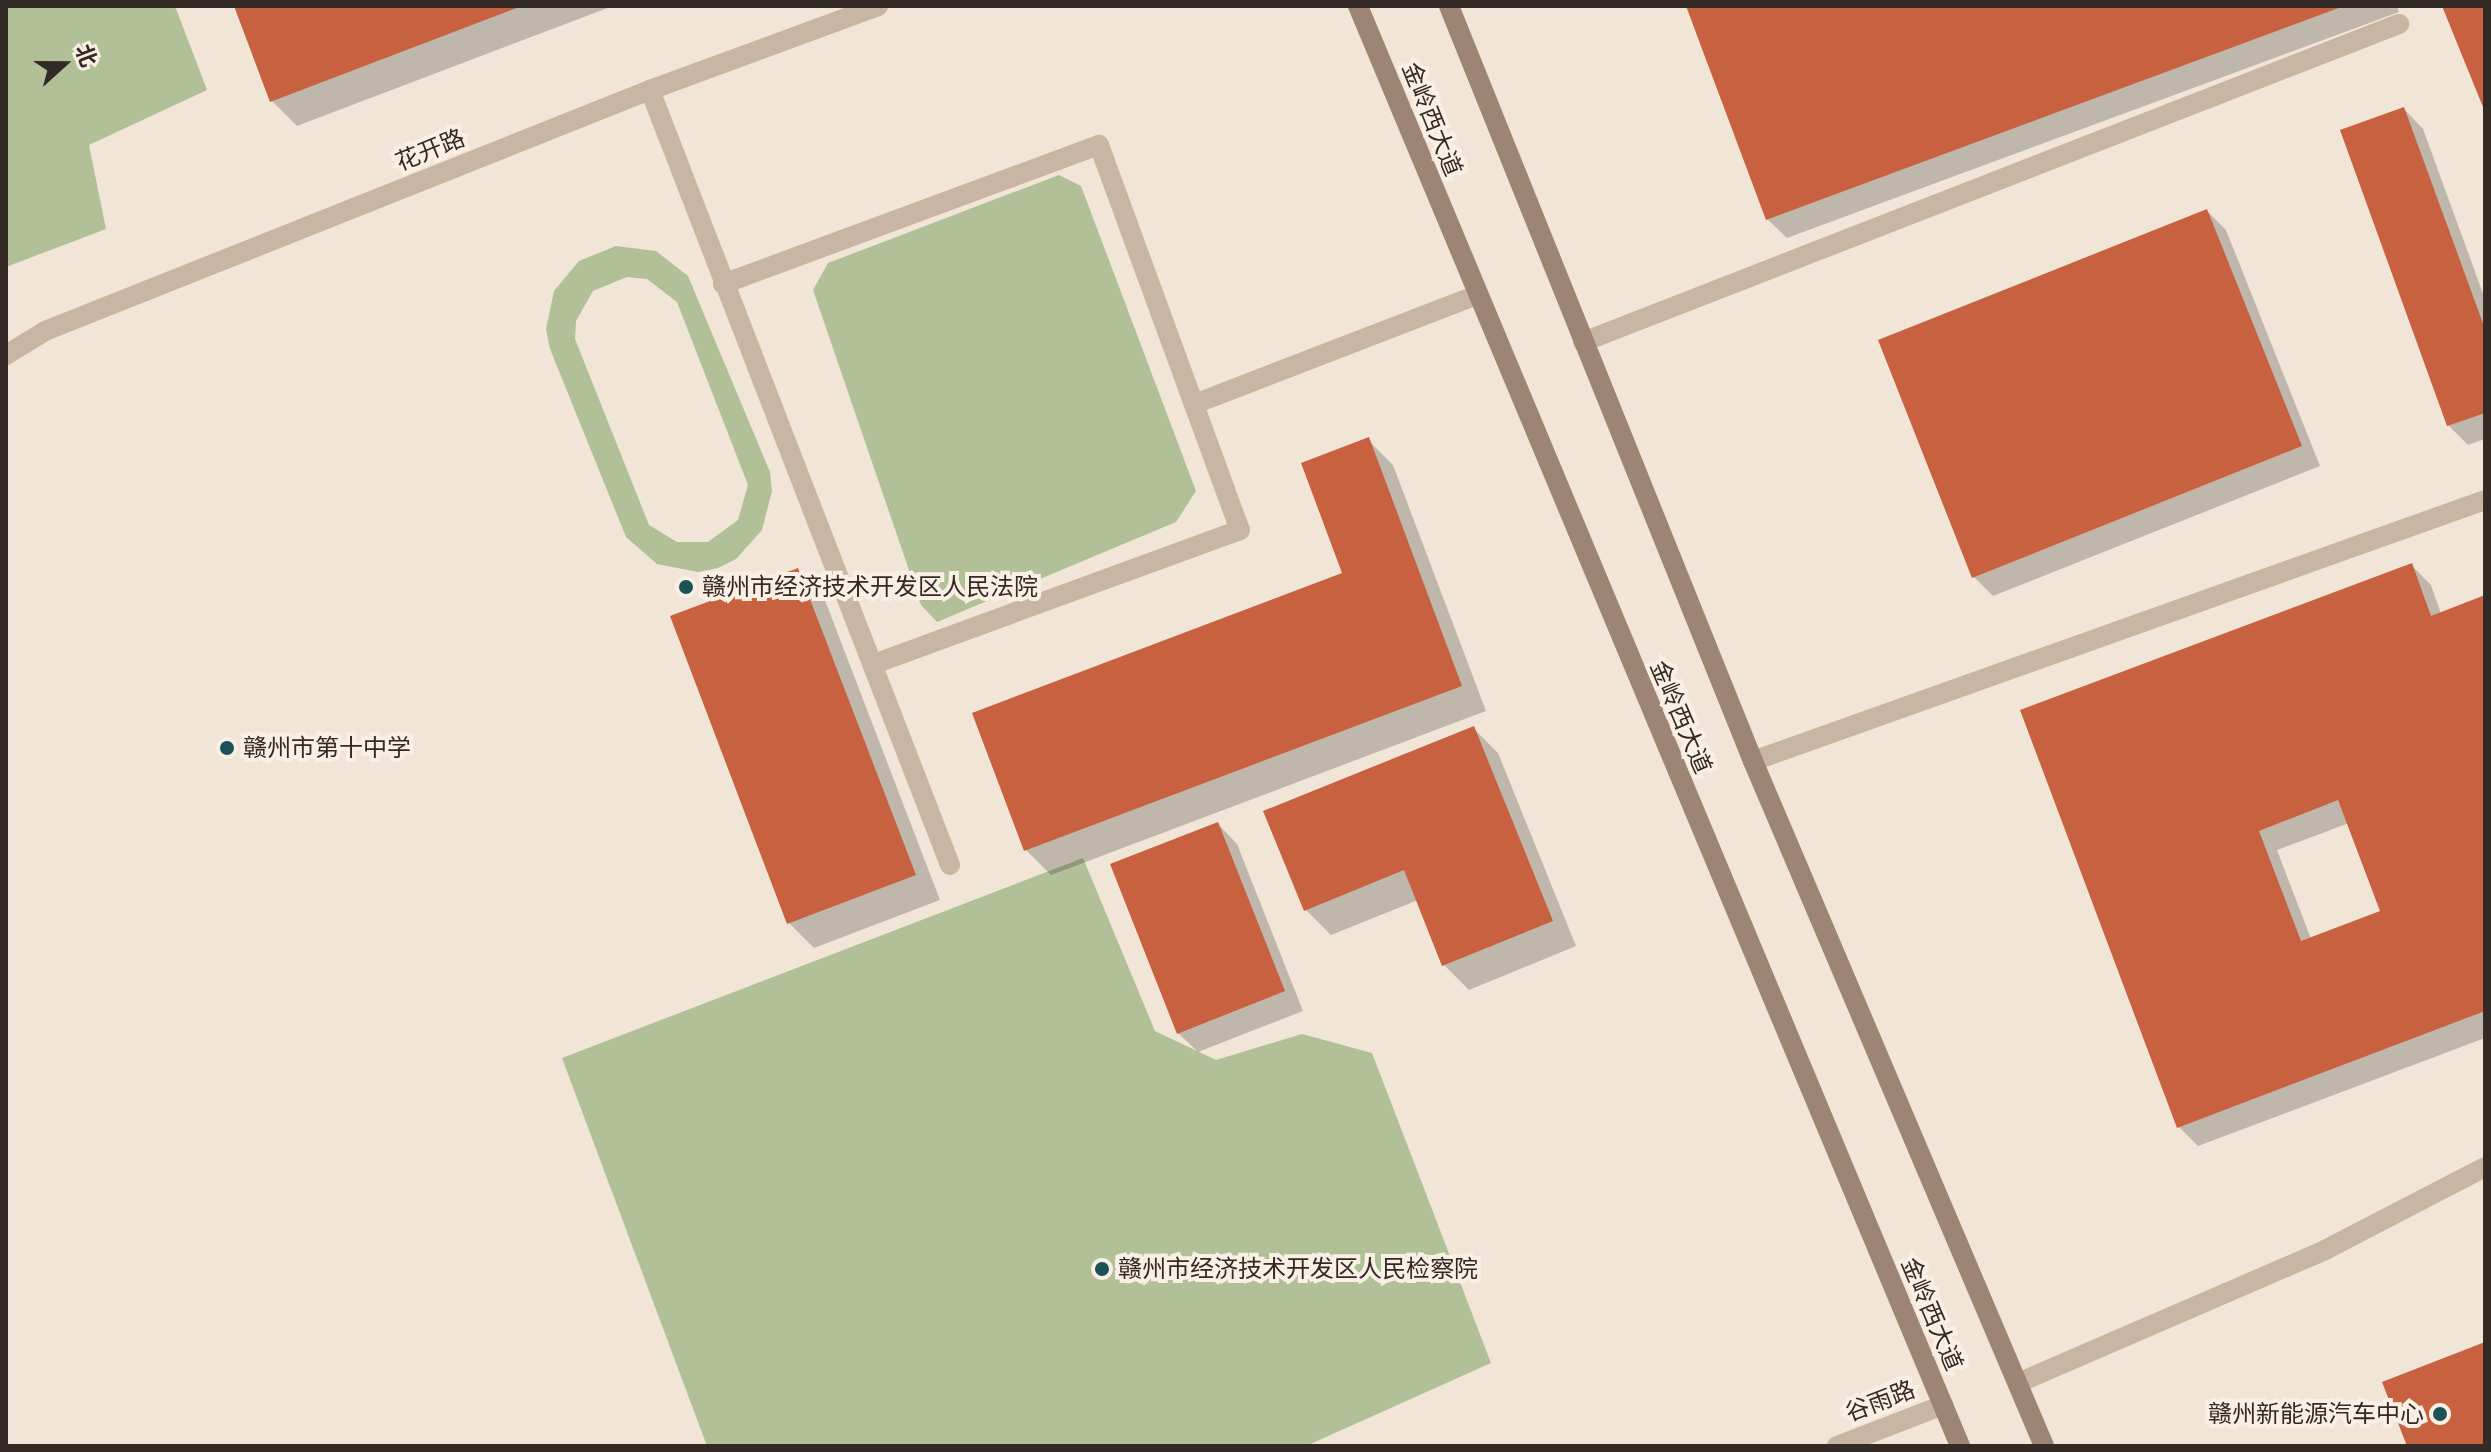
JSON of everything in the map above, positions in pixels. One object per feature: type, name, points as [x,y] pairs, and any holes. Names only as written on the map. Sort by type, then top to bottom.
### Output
[{"type":"main road","name":"金岭西大道","points":[[1358,6],[1475,296],[1960,1446]]},
{"type":"main road","name":"金岭西大道","points":[[1449,6],[1753,761],[2044,1446]]},
{"type":"street","name":"花开路","points":[[6,355],[45,331],[650,90],[878,6]]},
{"type":"street","points":[[1583,342],[2399,24]]},
{"type":"street","points":[[650,90],[950,865]]},
{"type":"street","points":[[723,284],[1099,145],[1197,403],[1240,530],[873,664]]},
{"type":"street","points":[[1197,403],[1475,296]]},
{"type":"street","points":[[1753,761],[2485,500]]},
{"type":"street","points":[[2018,1383],[2325,1250],[2485,1167]]},
{"type":"street","name":"谷雨路","points":[[1837,1446],[1943,1405]]},
{"type":"green space","points":[[6,6],[175,6],[207,90],[89,145],[106,229],[6,267]]},
{"type":"green space","points":[[1059,175],[1081,186],[1196,491],[1176,522],[937,622],[921,605],[813,290],[828,263]]},
{"type":"green space","points":[[616,246],[656,251],[688,276],[770,472],[772,491],[762,530],[736,559],[718,568],[698,572],[657,564],[626,537],[550,349],[546,329],[554,291],[579,261]],"holes":[[[627,277],[647,279],[677,302],[748,485],[738,520],[708,542],[677,542],[649,525],[575,339],[576,321],[593,291]]]},
{"type":"green space","points":[[1083,858],[1155,1031],[1216,1060],[1302,1034],[1372,1053],[1491,1363],[1306,1446],[707,1446],[562,1058]]},
{"type":"building","points":[[234,6],[522,6],[270,102]]},
{"type":"building","points":[[1686,6],[2344,6],[1766,220]]},
{"type":"building","points":[[2442,6],[2485,6],[2485,112]]},
{"type":"building","points":[[2404,107],[2485,329],[2485,413],[2447,426],[2340,130]]},
{"type":"building","points":[[2207,209],[2302,446],[1972,578],[1878,340]]},
{"type":"building","points":[[1369,437],[1462,686],[1024,851],[972,713],[1342,573],[1301,463]]},
{"type":"building","points":[[2412,563],[2431,616],[2485,595],[2485,1011],[2177,1128],[2020,710]],"holes":[[[2338,800],[2380,911],[2301,941],[2259,831]]]},
{"type":"building","points":[[798,568],[916,875],[787,924],[670,616]]},
{"type":"building","points":[[1474,726],[1553,921],[1442,966],[1404,870],[1304,911],[1263,811]]},
{"type":"building","points":[[1218,822],[1285,991],[1177,1034],[1110,864]]},
{"type":"building","name":"赣州新能源汽车中心","points":[[2485,1342],[2485,1446],[2407,1446],[2382,1382]]},
{"type":"place","name":"赣州市经济技术开发区人民法院","points":[[686,587]]},
{"type":"place","name":"赣州市第十中学","points":[[227,748]]},
{"type":"place","name":"赣州市经济技术开发区人民检察院","points":[[1102,1269]]},
{"type":"place","name":"赣州新能源汽车中心","points":[[2440,1414]]}]
